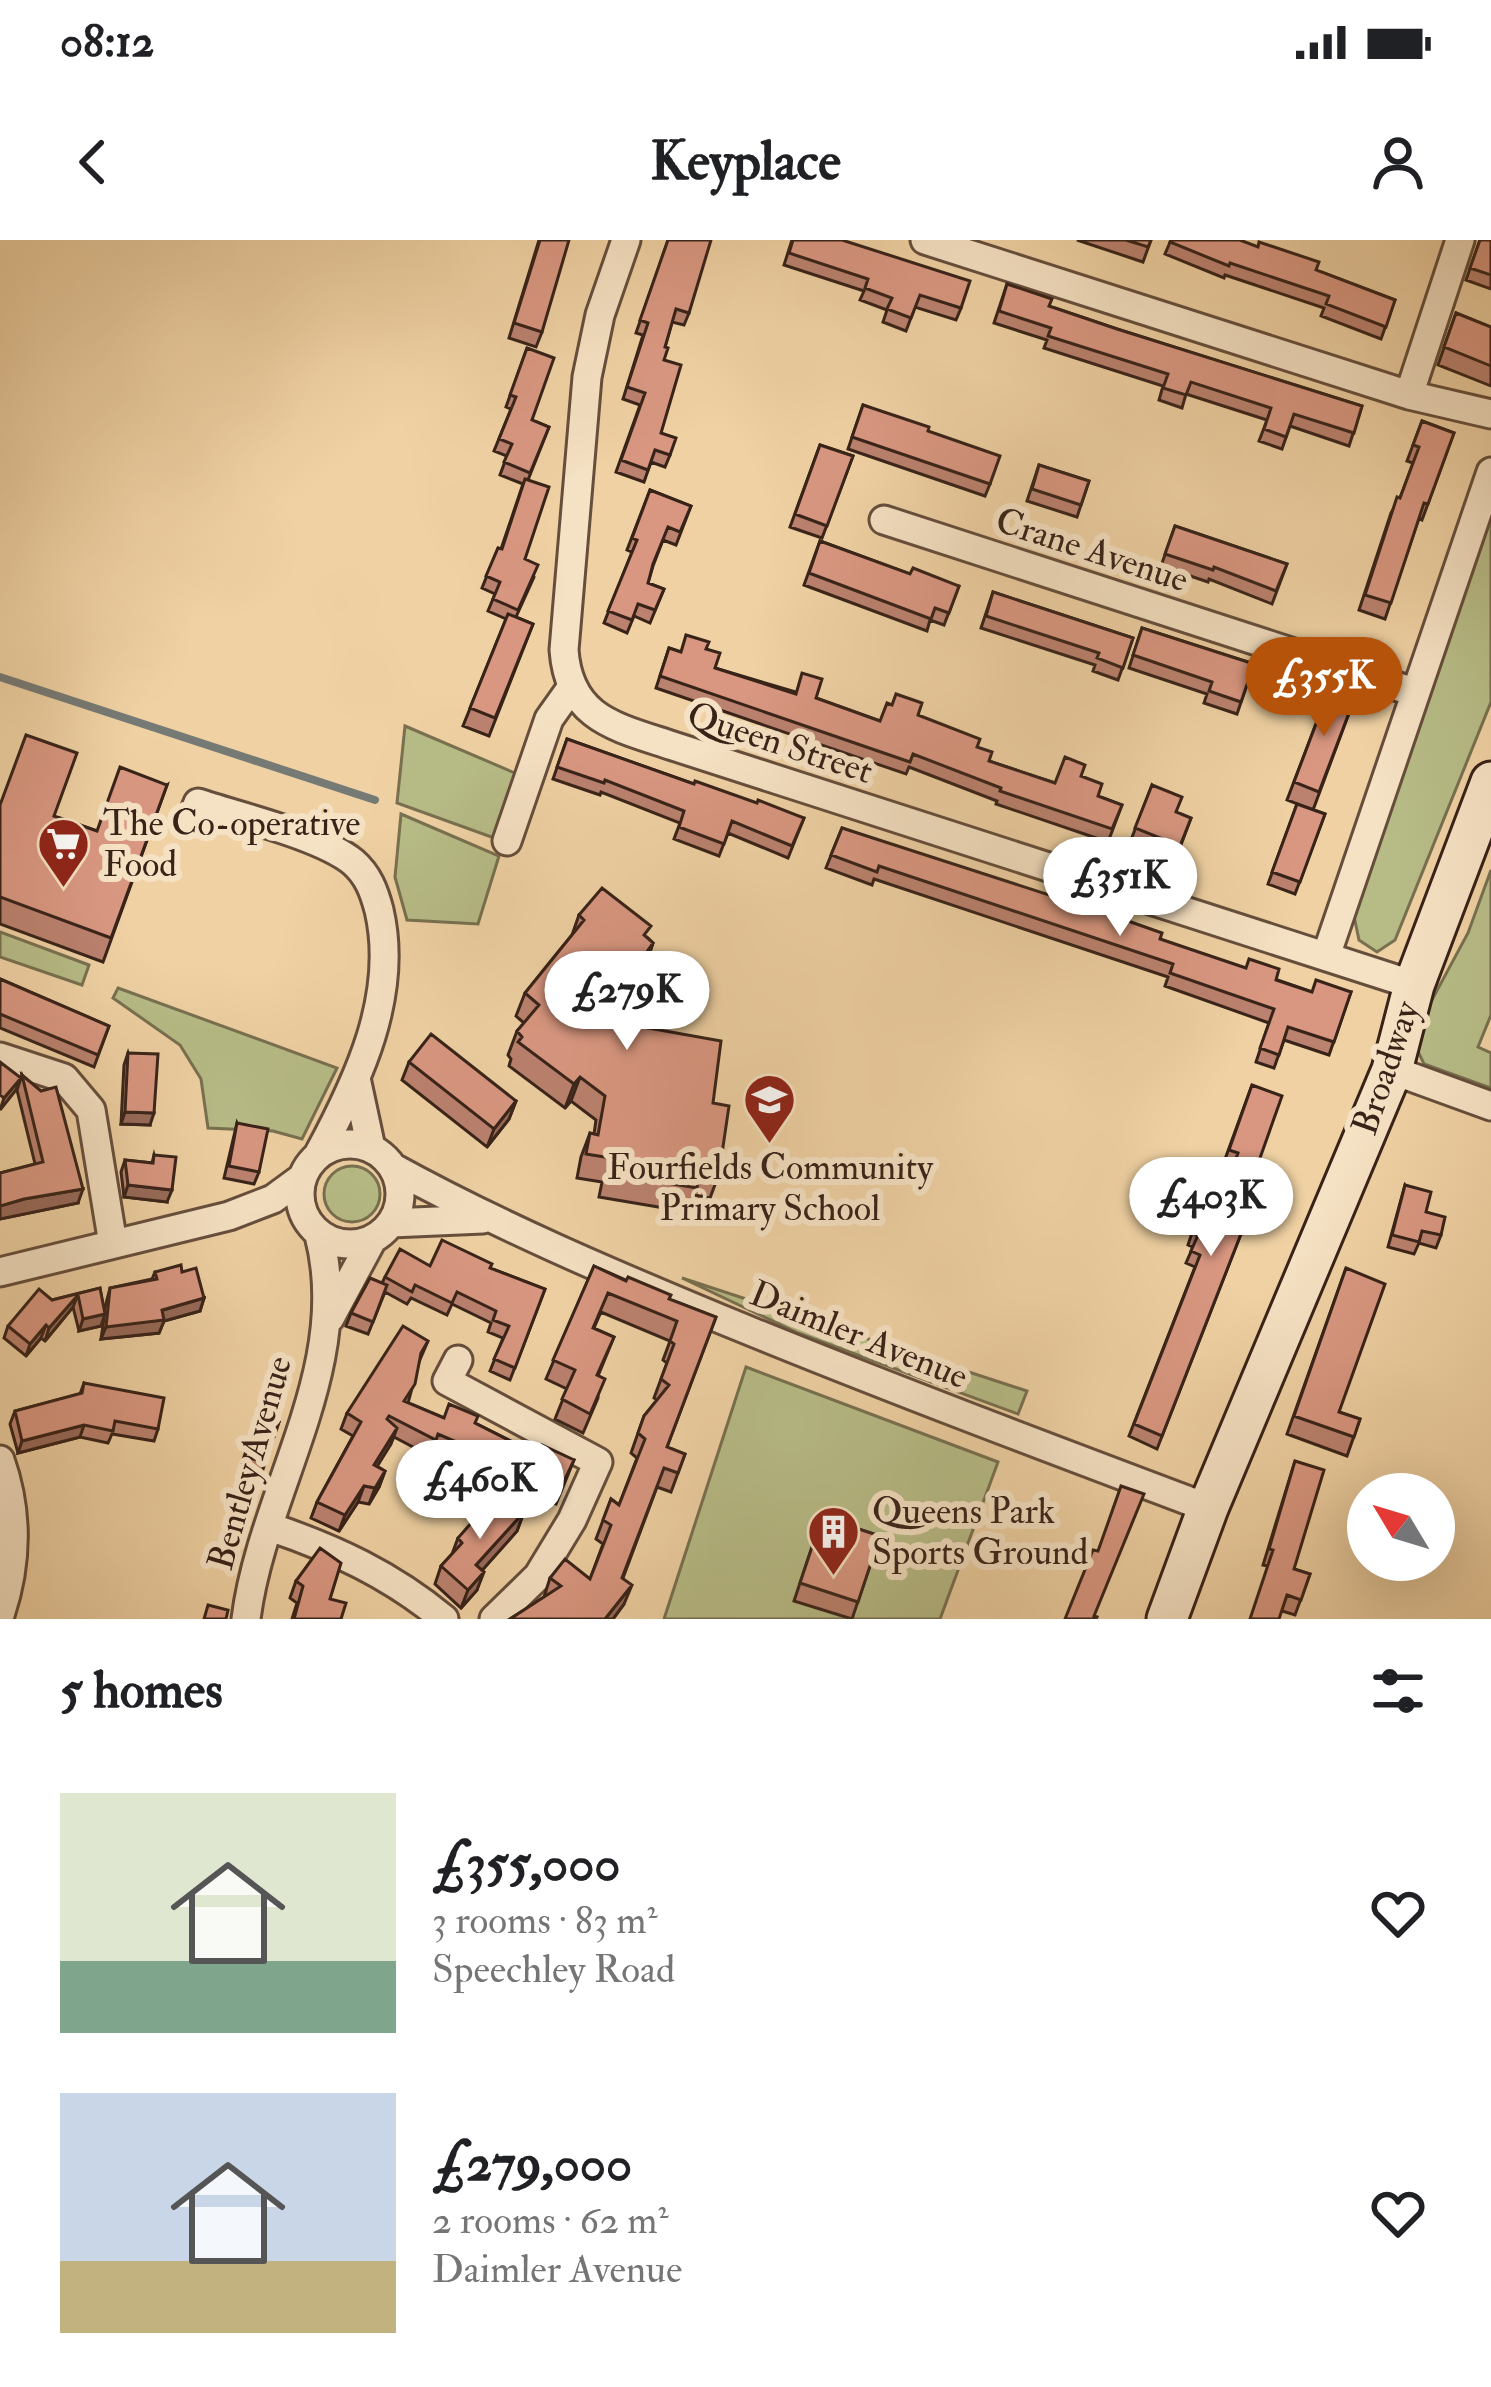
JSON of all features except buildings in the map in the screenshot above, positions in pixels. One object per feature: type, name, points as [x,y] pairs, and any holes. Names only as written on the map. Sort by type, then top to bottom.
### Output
[{"type":"main road","name":"Broadway","points":[[1167,1619],[1208,1508],[1392,1070],[1414,985],[1491,782]]},
{"type":"street","points":[[507,841],[549,719],[571,688],[564,650],[587,377],[600,315],[626,240]]},
{"type":"street","points":[[926,240],[1409,395],[1491,413]]},
{"type":"street","points":[[1409,395],[1460,240]]},
{"type":"street","points":[[1326,956],[1491,472]]},
{"type":"street","name":"Crane Avenue","points":[[884,520],[1414,692]]},
{"type":"street","name":"Queen Street","points":[[571,688],[591,713],[619,728],[1414,985]]},
{"type":"street","points":[[191,820],[198,803],[337,850],[363,872],[374,892],[384,935],[385,986],[356,1078],[300,1194],[312,1226]]},
{"type":"street","points":[[0,1057],[64,1078],[92,1109],[113,1244]]},
{"type":"street","points":[[1392,1070],[1491,1106]]},
{"type":"street","points":[[229,1216],[312,1226],[345,1245],[382,1232],[401,1192],[381,1157],[356,1078]]},
{"type":"street","points":[[0,1272],[229,1216],[274,1199],[341,1144],[381,1157]]},
{"type":"street","name":"Daimler Avenue","points":[[381,1157],[488,1219],[873,1382],[1208,1508]]},
{"type":"street","name":"Daimler Avenue","points":[[382,1232],[488,1219]]},
{"type":"street","name":"Bentley Avenue","points":[[246,1619],[251,1580],[305,1425],[325,1327],[328,1269],[312,1226]]},
{"type":"street","name":"Bentley Avenue","points":[[325,1327],[382,1232]]},
{"type":"street","points":[[458,1360],[448,1381],[598,1462],[572,1520],[538,1576],[494,1619]]},
{"type":"street","points":[[0,1460],[9,1486],[14,1539],[9,1587],[0,1615]]},
{"type":"street","points":[[270,1527],[337,1549],[389,1578],[444,1619]]},
{"type":"green space","points":[[1491,510],[1491,702],[1395,940],[1377,952],[1359,940],[1354,916]]},
{"type":"green space","points":[[405,726],[515,773],[497,839],[397,803]]},
{"type":"green space","points":[[401,814],[499,856],[478,924],[407,920],[395,877]]},
{"type":"green space","points":[[1491,870],[1491,1015],[1478,1047],[1491,1053],[1491,1088],[1424,1064],[1415,1045],[1427,1009],[1468,933]]},
{"type":"green space","points":[[0,932],[89,965],[82,985],[0,957]]},
{"type":"green space","points":[[118,988],[337,1068],[302,1139],[273,1131],[208,1128],[201,1079],[180,1045],[113,998]]},
{"type":"green space","points":[[352,1166],[372,1174],[380,1194],[372,1214],[352,1222],[332,1214],[324,1194],[332,1174]]},
{"type":"green space","points":[[682,1278],[1027,1391],[1018,1414],[798,1333]]},
{"type":"green space","points":[[746,1367],[998,1462],[940,1619],[664,1619]]},
{"type":"waterway","points":[[0,677],[375,800]]},
{"type":"place","name":"The Co-operative Food","points":[[64,890]]},
{"type":"place","name":"Fourfields Community Primary School","points":[[770,1145]]},
{"type":"place","name":"Queens Park Sports Ground","points":[[833,1578]]}]
